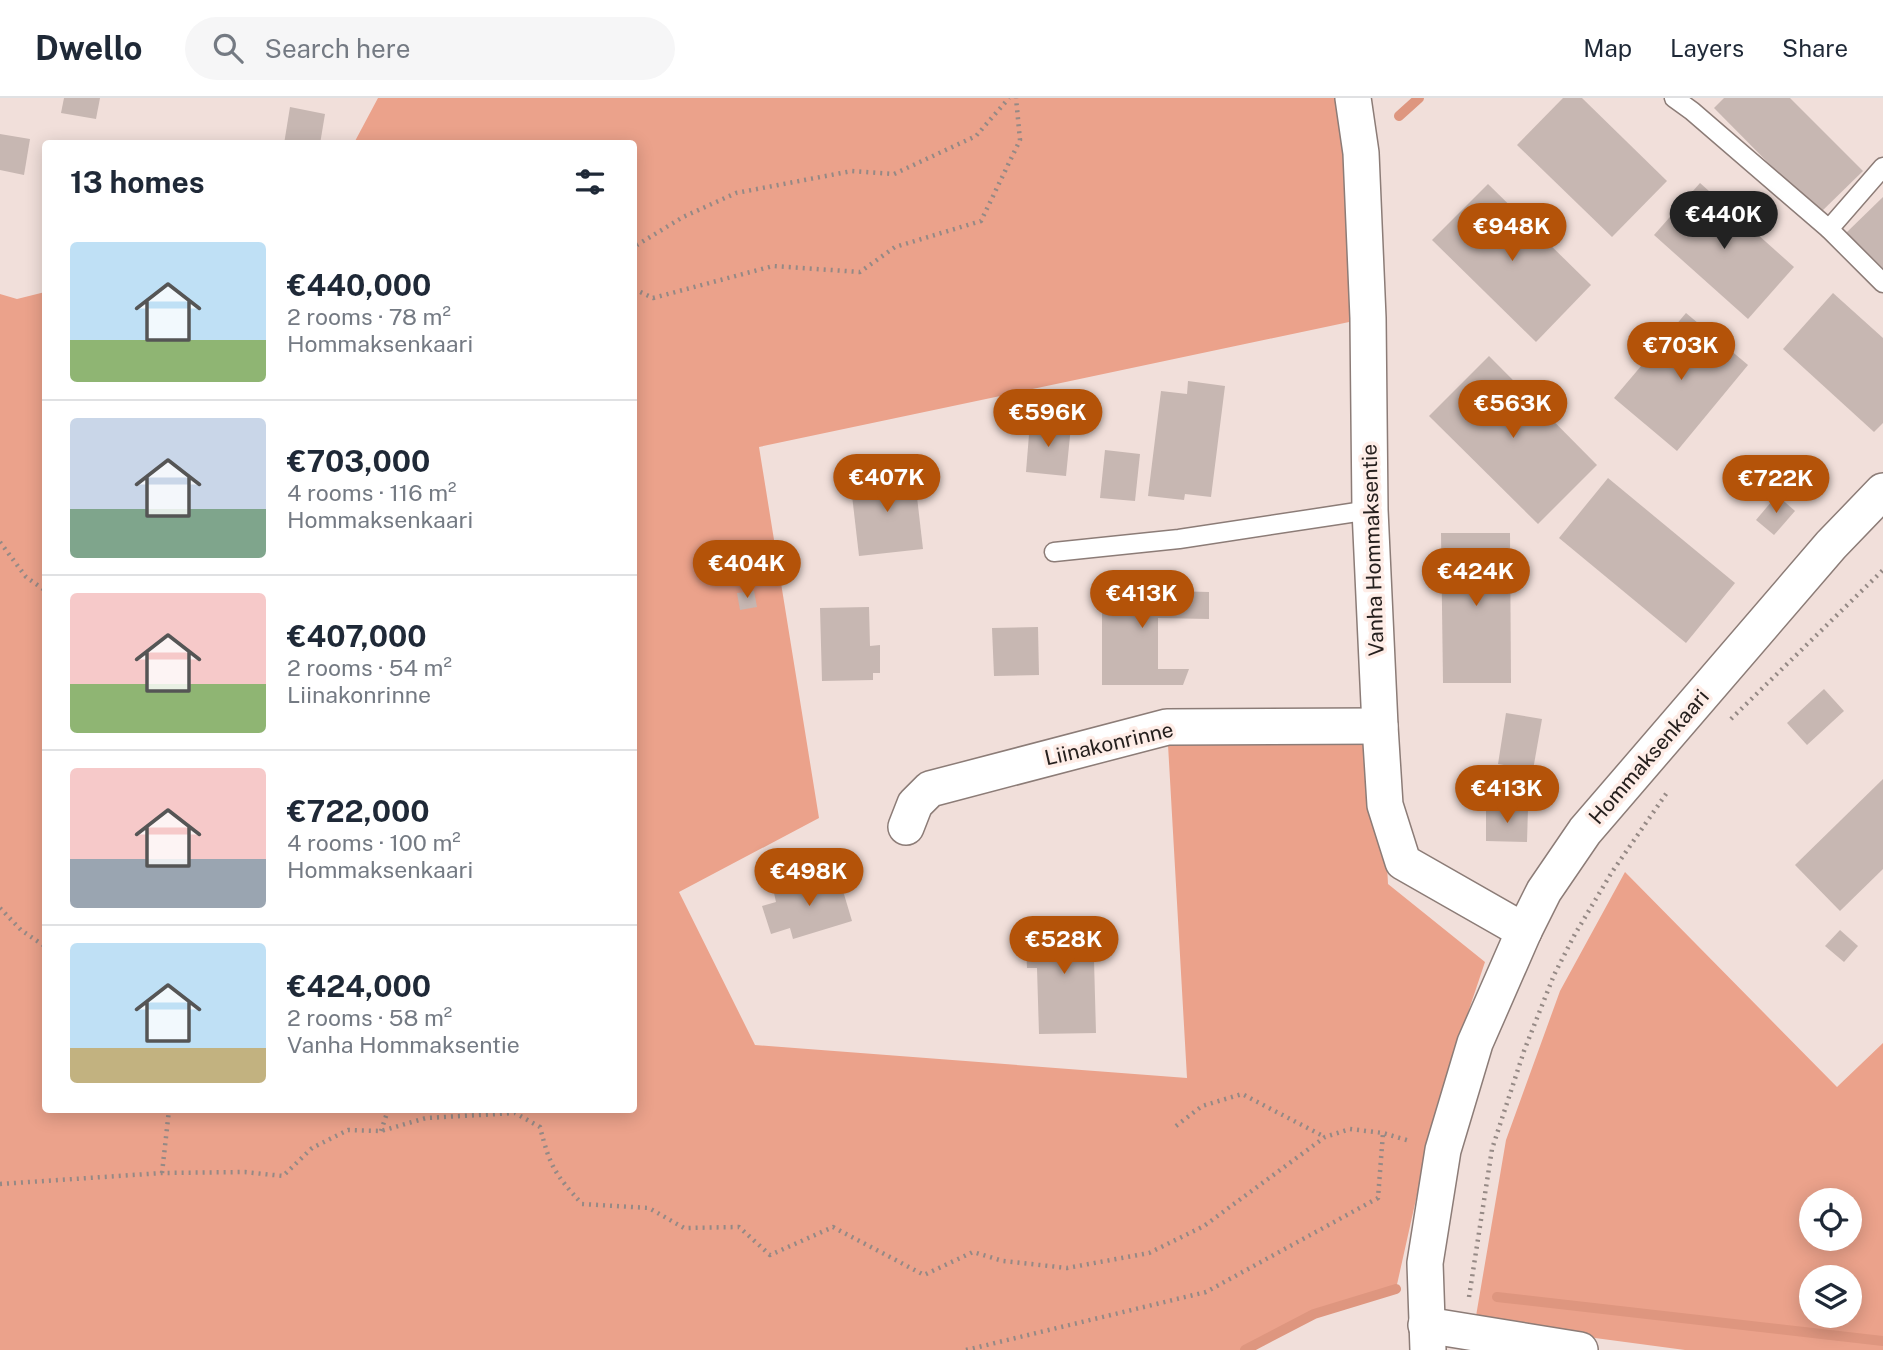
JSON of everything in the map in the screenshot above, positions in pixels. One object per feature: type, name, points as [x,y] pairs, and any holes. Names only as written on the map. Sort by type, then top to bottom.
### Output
[{"type":"street","name":"Vanha Hommaksentie","points":[[1353,98],[1361,153],[1368,304],[1370,510],[1385,805],[1403,862],[1524,931]]},
{"type":"street","name":"Hommaksenkaari","points":[[1427,1338],[1425,1263],[1443,1150],[1475,1044],[1544,891],[1585,831],[1831,545],[1883,491]]},
{"type":"street","name":"Liinakonrinne","points":[[906,827],[915,804],[930,789],[1167,727],[1380,726]]},
{"type":"street","points":[[1427,1338],[1464,1332],[1580,1350]]},
{"type":"lane","points":[[1674,98],[1699,104],[1883,283]]},
{"type":"lane","points":[[1829,229],[1883,167]]},
{"type":"lane","points":[[1054,552],[1179,539],[1370,510]]},
{"type":"path","points":[[637,245],[683,217],[736,193],[852,171],[894,174],[976,136],[1009,98]]},
{"type":"path","points":[[637,290],[653,298],[774,266],[860,272],[895,247],[981,221],[1020,140],[1016,98]]},
{"type":"path","points":[[0,542],[26,577],[42,588]]},
{"type":"path","points":[[1726,725],[1883,570]]},
{"type":"path","points":[[1464,1332],[1492,1149],[1524,1051],[1554,975],[1575,934],[1612,872],[1676,782]]},
{"type":"path","points":[[0,908],[21,930],[42,944]]},
{"type":"path","points":[[1175,1126],[1202,1106],[1242,1094],[1325,1137]]},
{"type":"path","points":[[162,1173],[169,1113]]},
{"type":"path","points":[[381,1131],[387,1113]]},
{"type":"path","points":[[0,1184],[162,1173],[245,1172],[283,1176],[312,1148],[348,1130],[381,1131],[426,1118],[515,1114],[540,1127],[553,1169],[582,1204],[649,1208],[684,1228],[739,1227],[769,1255],[833,1227],[924,1275],[973,1252],[1003,1261],[1066,1268],[1149,1252],[1204,1226],[1325,1137],[1350,1129],[1383,1133],[1443,1150]]},
{"type":"path","points":[[966,1350],[1206,1292],[1378,1198],[1383,1133]]},
{"type":"shaded area","points":[[378,98],[1353,98],[1368,318],[759,447],[819,818],[679,892],[755,1045],[1187,1078],[1167,727],[1380,726],[1388,884],[1485,962],[1437,1105],[1396,1289],[1314,1314],[1245,1350],[0,1350],[0,294],[17,299],[42,293],[42,1113],[637,1113],[637,140],[356,140]]},
{"type":"shaded area","points":[[1625,872],[1837,1087],[1883,1043],[1883,1350],[1685,1350],[1475,1322],[1506,1140],[1560,991]]},
{"type":"building","points":[[64,98],[100,98],[96,119],[61,113]]},
{"type":"building","points":[[1563,98],[1582,98],[1667,181],[1612,237],[1517,145]]},
{"type":"building","points":[[1724,98],[1790,98],[1863,171],[1819,214],[1714,108]]},
{"type":"building","points":[[290,107],[325,114],[321,140],[285,140]]},
{"type":"building","points":[[0,134],[30,139],[24,175],[0,170]]},
{"type":"building","points":[[1700,183],[1794,267],[1748,319],[1654,235]]},
{"type":"building","points":[[1488,184],[1591,285],[1536,342],[1432,240]]},
{"type":"building","points":[[1883,197],[1883,270],[1846,233]]},
{"type":"building","points":[[1833,293],[1883,338],[1883,423],[1874,432],[1783,349]]},
{"type":"building","points":[[1686,313],[1748,365],[1677,451],[1614,398]]},
{"type":"building","points":[[1489,356],[1597,465],[1538,524],[1429,416]]},
{"type":"building","points":[[1188,381],[1225,386],[1211,497],[1185,494],[1184,500],[1148,496],[1161,391],[1187,394]]},
{"type":"building","points":[[1030,422],[1071,426],[1066,476],[1026,472]]},
{"type":"building","points":[[1105,450],[1140,454],[1135,501],[1100,498]]},
{"type":"building","points":[[914,471],[923,549],[859,556],[850,478]]},
{"type":"building","points":[[1608,478],[1735,583],[1686,643],[1559,538]]},
{"type":"building","points":[[1777,495],[1795,511],[1774,535],[1756,520]]},
{"type":"building","points":[[1441,533],[1510,533],[1511,683],[1443,683]]},
{"type":"building","points":[[1102,580],[1171,581],[1171,591],[1209,592],[1209,619],[1158,618],[1158,669],[1189,669],[1183,685],[1102,685]]},
{"type":"building","points":[[754,591],[757,607],[740,610],[737,593]]},
{"type":"building","points":[[869,607],[870,646],[880,645],[880,673],[873,673],[873,680],[822,681],[820,608]]},
{"type":"building","points":[[1038,627],[1039,675],[994,676],[992,628]]},
{"type":"building","points":[[1824,689],[1844,711],[1807,745],[1787,723]]},
{"type":"building","points":[[1506,713],[1542,719],[1533,770],[1498,764]]},
{"type":"building","points":[[1883,779],[1883,869],[1840,911],[1795,865]]},
{"type":"building","points":[[1486,808],[1528,808],[1527,842],[1486,841]]},
{"type":"building","points":[[838,874],[852,921],[793,939],[790,928],[771,934],[762,906],[776,902],[774,893]]},
{"type":"building","points":[[1093,923],[1096,1033],[1039,1034],[1037,968],[1027,968],[1025,925]]},
{"type":"building","points":[[1840,930],[1858,946],[1844,962],[1825,946]]},
{"type":"waterway","points":[[1399,116],[1419,98]]},
{"type":"waterway","points":[[1245,1350],[1314,1314],[1396,1289]]},
{"type":"waterway","points":[[1497,1297],[1883,1341]]}]
